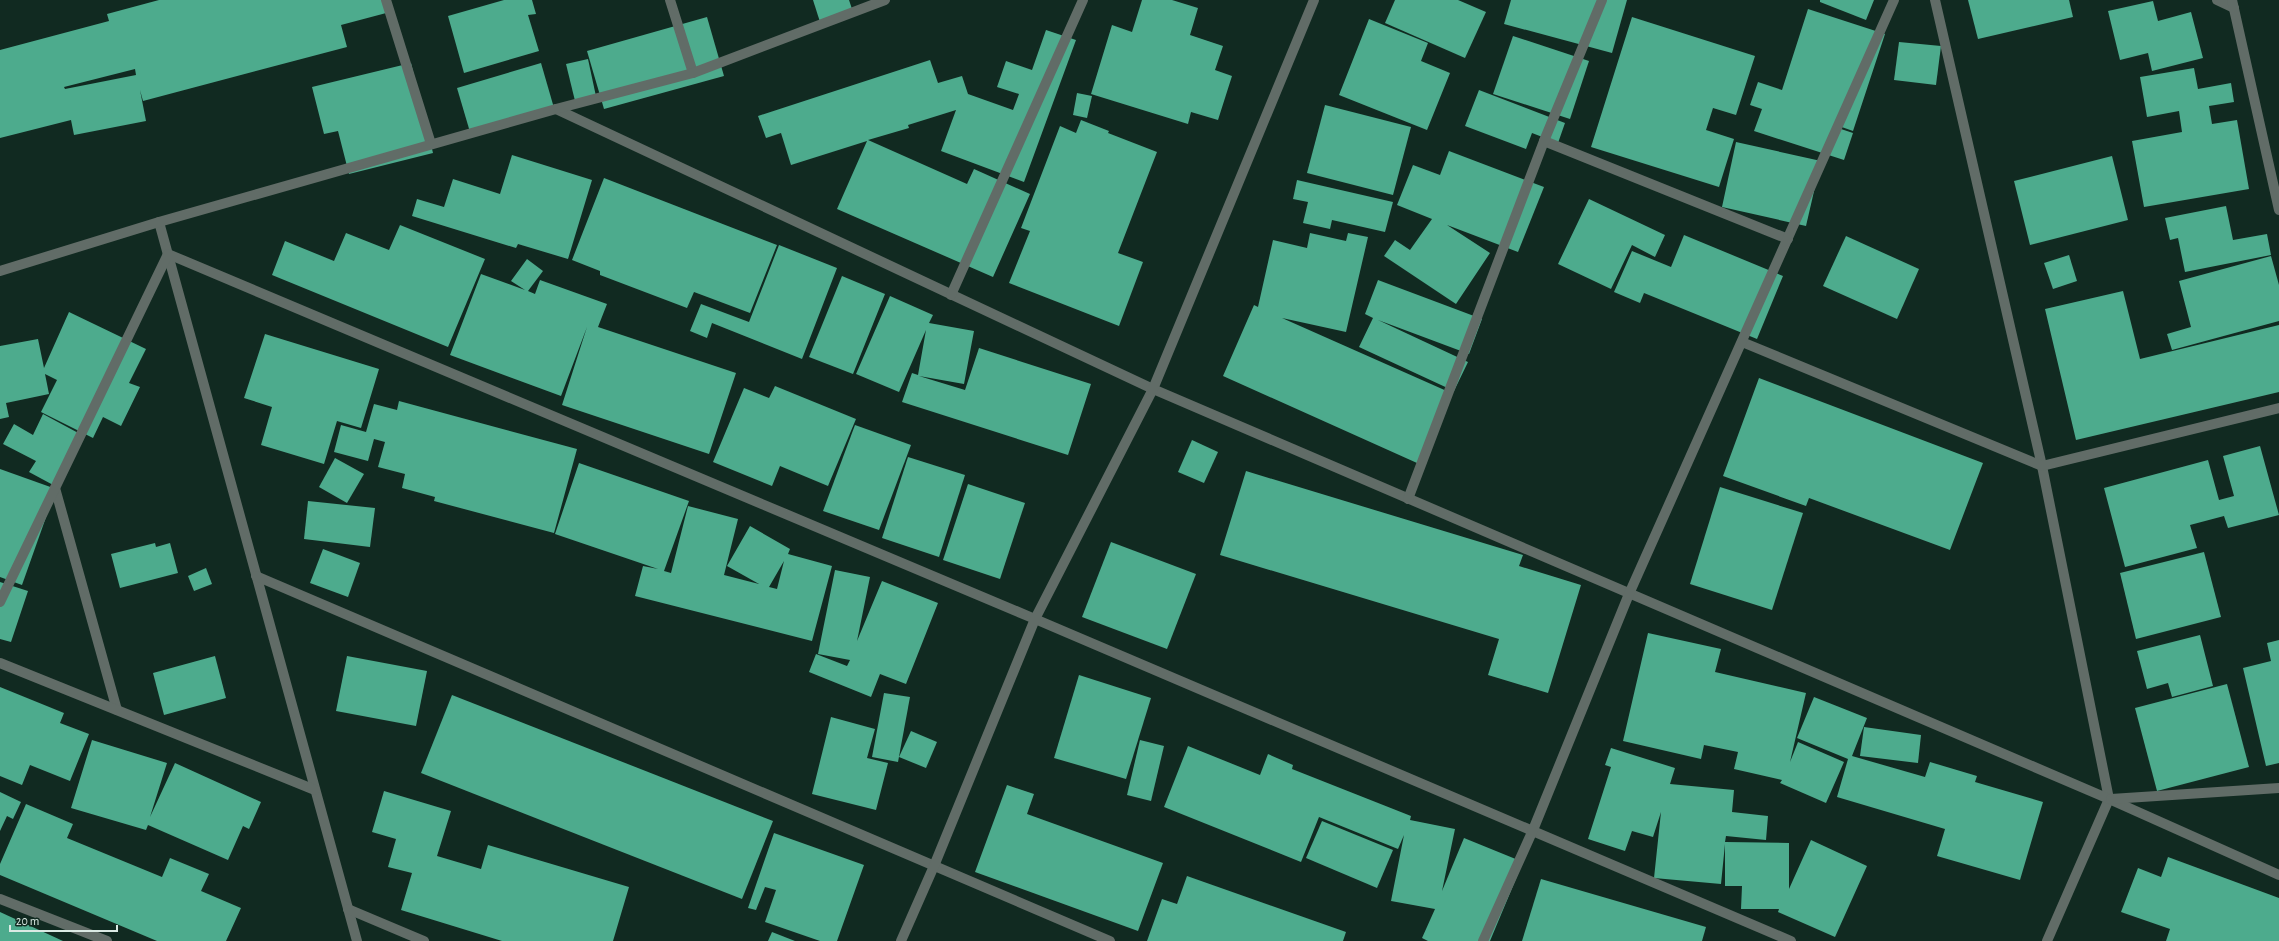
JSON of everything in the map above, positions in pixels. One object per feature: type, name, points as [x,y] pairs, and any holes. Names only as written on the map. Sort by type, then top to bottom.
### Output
[{"type":"street","points":[[386,0],[431,144]]},
{"type":"street","points":[[670,0],[693,73]]},
{"type":"street","points":[[0,271],[158,222],[431,144],[693,73],[884,0]]},
{"type":"street","points":[[951,295],[1083,0]]},
{"type":"street","points":[[901,941],[934,866],[1035,619],[1153,390],[1314,0]]},
{"type":"street","points":[[1408,499],[1544,141],[1602,0]]},
{"type":"street","points":[[1484,941],[1533,830],[1630,594],[1894,0]]},
{"type":"street","points":[[1935,0],[2042,466],[2109,799],[2047,941]]},
{"type":"street","points":[[2217,0],[2233,4],[2279,210]]},
{"type":"street","points":[[556,109],[1153,390],[2109,799],[2279,874]]},
{"type":"street","points":[[1544,141],[1788,239]]},
{"type":"street","points":[[2269,165],[2279,162]]},
{"type":"street","points":[[158,222],[357,941]]},
{"type":"street","points":[[0,602],[168,254]]},
{"type":"street","points":[[168,254],[1035,619],[1791,941]]},
{"type":"street","points":[[1742,342],[2042,466],[2279,408]]},
{"type":"street","points":[[55,488],[118,710]]},
{"type":"street","points":[[256,576],[1110,941]]},
{"type":"street","points":[[0,663],[315,790]]},
{"type":"street","points":[[2109,799],[2279,788]]},
{"type":"street","points":[[0,899],[107,941]]},
{"type":"street","points":[[348,909],[424,941]]},
{"type":"building","points":[[159,0],[387,0],[390,12],[341,25],[347,47],[143,101],[140,90],[146,121],[74,135],[71,120],[0,138],[0,50],[109,21],[107,14]],"holes":[[[135,69],[136,75],[65,89],[64,87]]]},
{"type":"building","points":[[504,0],[532,0],[536,14],[528,15],[539,51],[464,73],[448,16]]},
{"type":"building","points":[[813,0],[849,0],[853,12],[820,22]]},
{"type":"building","points":[[1142,0],[1172,0],[1198,8],[1190,35],[1223,46],[1215,70],[1232,76],[1218,120],[1191,112],[1188,124],[1091,94],[1112,25],[1132,32]]},
{"type":"building","points":[[1395,0],[1458,0],[1486,12],[1465,58],[1385,23]]},
{"type":"building","points":[[1511,0],[1627,0],[1612,53],[1504,24]]},
{"type":"building","points":[[1820,0],[1874,0],[1866,20],[1820,2]]},
{"type":"building","points":[[1968,0],[2069,0],[2073,17],[1978,39]]},
{"type":"building","points":[[2153,1],[2158,21],[2191,12],[2203,58],[2152,71],[2148,53],[2120,60],[2108,11]]},
{"type":"building","points":[[1808,9],[1885,34],[1853,131],[1836,125],[1835,127],[1853,133],[1844,160],[1754,131],[1762,109],[1750,105],[1758,82],[1782,90]]},
{"type":"building","points":[[707,17],[724,76],[604,109],[587,51]]},
{"type":"building","points":[[1632,17],[1755,56],[1736,115],[1713,108],[1706,130],[1734,139],[1719,187],[1591,147]]},
{"type":"building","points":[[1369,19],[1428,43],[1421,61],[1450,73],[1427,130],[1339,95]]},
{"type":"building","points":[[1046,30],[1076,40],[1024,182],[941,151],[956,110],[908,125],[909,128],[868,140],[967,184],[974,169],[1030,194],[993,277],[837,209],[867,141],[791,165],[781,133],[766,138],[758,116],[930,60],[938,83],[962,76],[968,94],[1013,110],[1019,94],[997,87],[1006,61],[1032,70]]},
{"type":"building","points":[[1513,36],[1589,61],[1570,119],[1493,94]]},
{"type":"building","points":[[1899,42],[1941,46],[1936,85],[1894,80]]},
{"type":"building","points":[[588,59],[597,101],[576,105],[566,64]]},
{"type":"building","points":[[411,63],[433,153],[349,174],[338,131],[324,134],[312,87]]},
{"type":"building","points":[[541,63],[554,108],[470,132],[457,88]]},
{"type":"building","points":[[2194,68],[2198,89],[2231,83],[2234,102],[2209,106],[2212,124],[2237,120],[2249,189],[2144,207],[2132,141],[2182,132],[2179,111],[2147,117],[2140,77]]},
{"type":"building","points":[[1479,90],[1565,123],[1558,143],[1532,133],[1526,149],[1465,126]]},
{"type":"building","points":[[1077,93],[1092,96],[1087,118],[1073,115]]},
{"type":"building","points":[[1325,105],[1411,127],[1393,195],[1307,173]]},
{"type":"building","points":[[1081,120],[1109,131],[1108,133],[1157,152],[1118,253],[1143,262],[1119,326],[1009,283],[1030,231],[1021,228],[1060,126],[1076,133]]},
{"type":"building","points":[[1736,142],[1821,161],[1806,226],[1722,207]]},
{"type":"building","points":[[1449,151],[1544,187],[1518,252],[1447,225],[1490,253],[1456,304],[1384,256],[1395,240],[1410,250],[1432,219],[1397,205],[1413,165],[1440,175]]},
{"type":"building","points":[[512,155],[592,180],[568,259],[518,244],[516,248],[412,216],[417,199],[444,207],[453,179],[500,194]]},
{"type":"building","points":[[2112,156],[2128,220],[2030,245],[2014,181]]},
{"type":"building","points":[[604,178],[777,245],[750,313],[694,292],[687,308],[600,275],[600,271],[572,260]]},
{"type":"building","points":[[1297,180],[1393,202],[1385,232],[1332,220],[1330,229],[1303,223],[1308,202],[1293,199]]},
{"type":"building","points":[[1589,199],[1665,235],[1655,257],[1632,245],[1611,289],[1558,264]]},
{"type":"building","points":[[2226,206],[2233,240],[2267,234],[2271,255],[2185,272],[2178,238],[2170,240],[2165,218]]},
{"type":"building","points":[[400,225],[485,259],[448,347],[272,275],[285,241],[334,261],[346,233],[389,250]]},
{"type":"building","points":[[1310,233],[1346,241],[1348,233],[1368,237],[1346,332],[1282,318],[1449,392],[1417,463],[1223,376],[1254,305],[1258,307],[1273,240],[1307,248]]},
{"type":"building","points":[[1684,235],[1783,276],[1757,339],[1644,293],[1640,303],[1614,292],[1632,251],[1671,267]]},
{"type":"building","points":[[1846,236],[1919,269],[1897,319],[1823,286]]},
{"type":"building","points":[[779,245],[837,268],[802,359],[712,323],[707,338],[690,331],[701,304],[749,322]]},
{"type":"building","points":[[2069,255],[2077,281],[2053,289],[2044,263]]},
{"type":"building","points":[[2271,256],[2279,285],[2279,321],[2172,350],[2167,334],[2191,327],[2179,281]]},
{"type":"building","points":[[527,259],[543,271],[528,291],[535,294],[540,280],[607,304],[598,327],[736,373],[709,454],[562,405],[587,327],[561,396],[450,355],[481,274],[525,290],[511,281]]},
{"type":"building","points":[[842,276],[885,294],[853,374],[809,357]]},
{"type":"building","points":[[1378,280],[1482,319],[1469,354],[1378,320],[1468,362],[1454,391],[1359,347],[1373,318],[1365,314]]},
{"type":"building","points":[[2123,291],[2140,359],[2279,325],[2279,392],[2076,440],[2045,309]]},
{"type":"building","points":[[890,296],[933,315],[929,323],[974,331],[964,384],[919,376],[965,390],[979,348],[1091,384],[1068,455],[902,402],[912,373],[918,375],[926,330],[899,392],[856,374]]},
{"type":"building","points":[[69,312],[146,349],[129,383],[140,387],[121,426],[103,417],[93,438],[41,412],[57,380],[45,374],[49,394],[6,403],[9,417],[0,419],[0,346],[38,339],[44,368]]},
{"type":"building","points":[[265,334],[379,369],[361,428],[337,421],[324,464],[261,445],[272,407],[244,398]]},
{"type":"building","points":[[1759,378],[1983,463],[1950,550],[1809,498],[1806,506],[1723,476]]},
{"type":"building","points":[[775,386],[856,419],[828,486],[780,466],[772,486],[713,462],[744,388],[769,398]]},
{"type":"building","points":[[399,401],[577,449],[554,533],[434,501],[435,497],[402,488],[405,474],[378,467],[385,442],[374,439],[368,461],[334,452],[341,425],[366,432],[374,404],[397,410]]},
{"type":"building","points":[[43,414],[82,435],[55,486],[29,472],[36,461],[3,444],[14,424],[33,435]]},
{"type":"building","points":[[855,425],[911,445],[879,530],[823,511]]},
{"type":"building","points":[[1192,440],[1218,452],[1204,483],[1178,472]]},
{"type":"building","points":[[2260,446],[2279,515],[2228,528],[2224,516],[2190,525],[2197,548],[2125,567],[2104,488],[2208,460],[2219,500],[2234,496],[2223,456]]},
{"type":"building","points":[[908,457],[965,475],[939,557],[882,538]]},
{"type":"building","points":[[335,458],[364,474],[347,503],[319,487]]},
{"type":"building","points":[[579,463],[689,501],[664,571],[671,573],[688,506],[738,519],[724,575],[759,584],[727,566],[750,526],[790,549],[788,554],[832,566],[812,641],[635,596],[643,566],[658,569],[555,534]],"holes":[[[784,561],[777,589],[769,587]]]},
{"type":"building","points":[[0,469],[56,489],[22,585],[0,577]]},
{"type":"building","points":[[1246,471],[1523,555],[1519,566],[1581,585],[1548,693],[1488,675],[1499,639],[1220,555]]},
{"type":"building","points":[[968,484],[1025,503],[1000,579],[943,560]]},
{"type":"building","points":[[1720,487],[1803,513],[1772,610],[1690,584]]},
{"type":"building","points":[[308,501],[375,508],[370,547],[304,539]]},
{"type":"building","points":[[1111,542],[1196,574],[1167,649],[1082,617]]},
{"type":"building","points":[[155,543],[156,547],[170,543],[178,573],[120,588],[111,554]]},
{"type":"building","points":[[323,549],[360,563],[348,597],[310,583]]},
{"type":"building","points":[[2204,552],[2221,617],[2136,639],[2120,573]]},
{"type":"building","points":[[206,568],[212,584],[194,591],[188,576]]},
{"type":"building","points":[[835,570],[870,577],[857,641],[882,581],[938,603],[906,684],[880,674],[871,697],[809,672],[816,654],[847,666],[850,660],[818,654]]},
{"type":"building","points":[[0,582],[28,591],[11,642],[0,639]]},
{"type":"building","points":[[1648,633],[1721,649],[1715,672],[1806,693],[1790,762],[1798,742],[1844,762],[1826,803],[1780,783],[1782,780],[1734,769],[1738,752],[1704,745],[1701,759],[1623,741]]},
{"type":"building","points":[[2200,635],[2213,686],[2172,697],[2168,683],[2147,689],[2137,651]]},
{"type":"building","points":[[2279,640],[2279,763],[2266,766],[2243,668],[2271,661],[2267,643]]},
{"type":"building","points":[[215,656],[226,698],[164,715],[153,673]]},
{"type":"building","points":[[347,656],[427,671],[416,726],[336,711]]},
{"type":"building","points":[[1079,675],[1151,698],[1126,779],[1054,758]]},
{"type":"building","points":[[2227,684],[2249,767],[2157,791],[2135,708]]},
{"type":"building","points":[[0,687],[64,713],[60,723],[89,734],[70,781],[30,765],[22,785],[0,776]]},
{"type":"building","points":[[884,693],[910,697],[898,762],[872,757]]},
{"type":"building","points":[[452,695],[773,821],[742,899],[421,773]]},
{"type":"building","points":[[1814,697],[1867,718],[1852,756],[1925,777],[1930,762],[1977,776],[1975,782],[2043,802],[2020,880],[1937,856],[1945,829],[1837,797],[1848,759],[1797,738]]},
{"type":"building","points":[[831,717],[875,729],[867,758],[888,763],[876,810],[812,794]]},
{"type":"building","points":[[1864,727],[1921,735],[1918,763],[1860,756]]},
{"type":"building","points":[[911,731],[937,742],[926,768],[899,757]]},
{"type":"building","points":[[92,740],[167,763],[150,817],[175,763],[261,802],[249,829],[243,826],[228,860],[148,825],[146,830],[71,808]]},
{"type":"building","points":[[1140,740],[1164,746],[1151,801],[1127,795]]},
{"type":"building","points":[[1188,746],[1260,775],[1268,754],[1293,765],[1292,769],[1411,816],[1410,820],[1455,829],[1442,891],[1464,838],[1523,862],[1490,941],[1428,941],[1422,938],[1435,909],[1391,901],[1404,835],[1398,849],[1319,817],[1301,862],[1164,807]]},
{"type":"building","points":[[1611,748],[1675,768],[1670,784],[1734,790],[1732,812],[1768,816],[1766,840],[1726,836],[1725,842],[1789,843],[1789,889],[1811,840],[1867,866],[1835,937],[1778,912],[1779,909],[1741,909],[1742,886],[1725,886],[1725,844],[1721,884],[1654,878],[1661,812],[1653,837],[1632,831],[1625,851],[1588,839],[1611,767],[1605,765]]},
{"type":"building","points":[[1007,785],[1034,794],[1027,814],[1163,863],[1138,931],[975,872]]},
{"type":"building","points":[[384,791],[451,811],[437,856],[481,869],[488,845],[629,887],[613,941],[502,941],[401,910],[412,873],[388,867],[396,839],[372,832]]},
{"type":"building","points":[[0,792],[21,802],[13,819],[7,816],[0,831]]},
{"type":"building","points":[[26,804],[73,824],[67,838],[162,877],[170,858],[209,874],[201,891],[241,908],[226,941],[157,941],[0,875],[0,864]]},
{"type":"building","points":[[1322,821],[1393,850],[1377,888],[1306,858]]},
{"type":"building","points":[[774,833],[864,865],[837,941],[820,941],[765,922],[776,890],[765,887],[756,910],[748,908]]},
{"type":"building","points":[[2168,857],[2279,898],[2279,941],[2166,941],[2170,929],[2121,912],[2138,868],[2161,877]]},
{"type":"building","points":[[1187,876],[1346,932],[1343,941],[1147,941],[1162,899],[1177,904]]},
{"type":"building","points":[[1541,879],[1706,927],[1702,941],[1522,941]]},
{"type":"building","points":[[0,912],[63,941],[0,941]]},
{"type":"building","points":[[772,932],[795,941],[768,941]]}]
